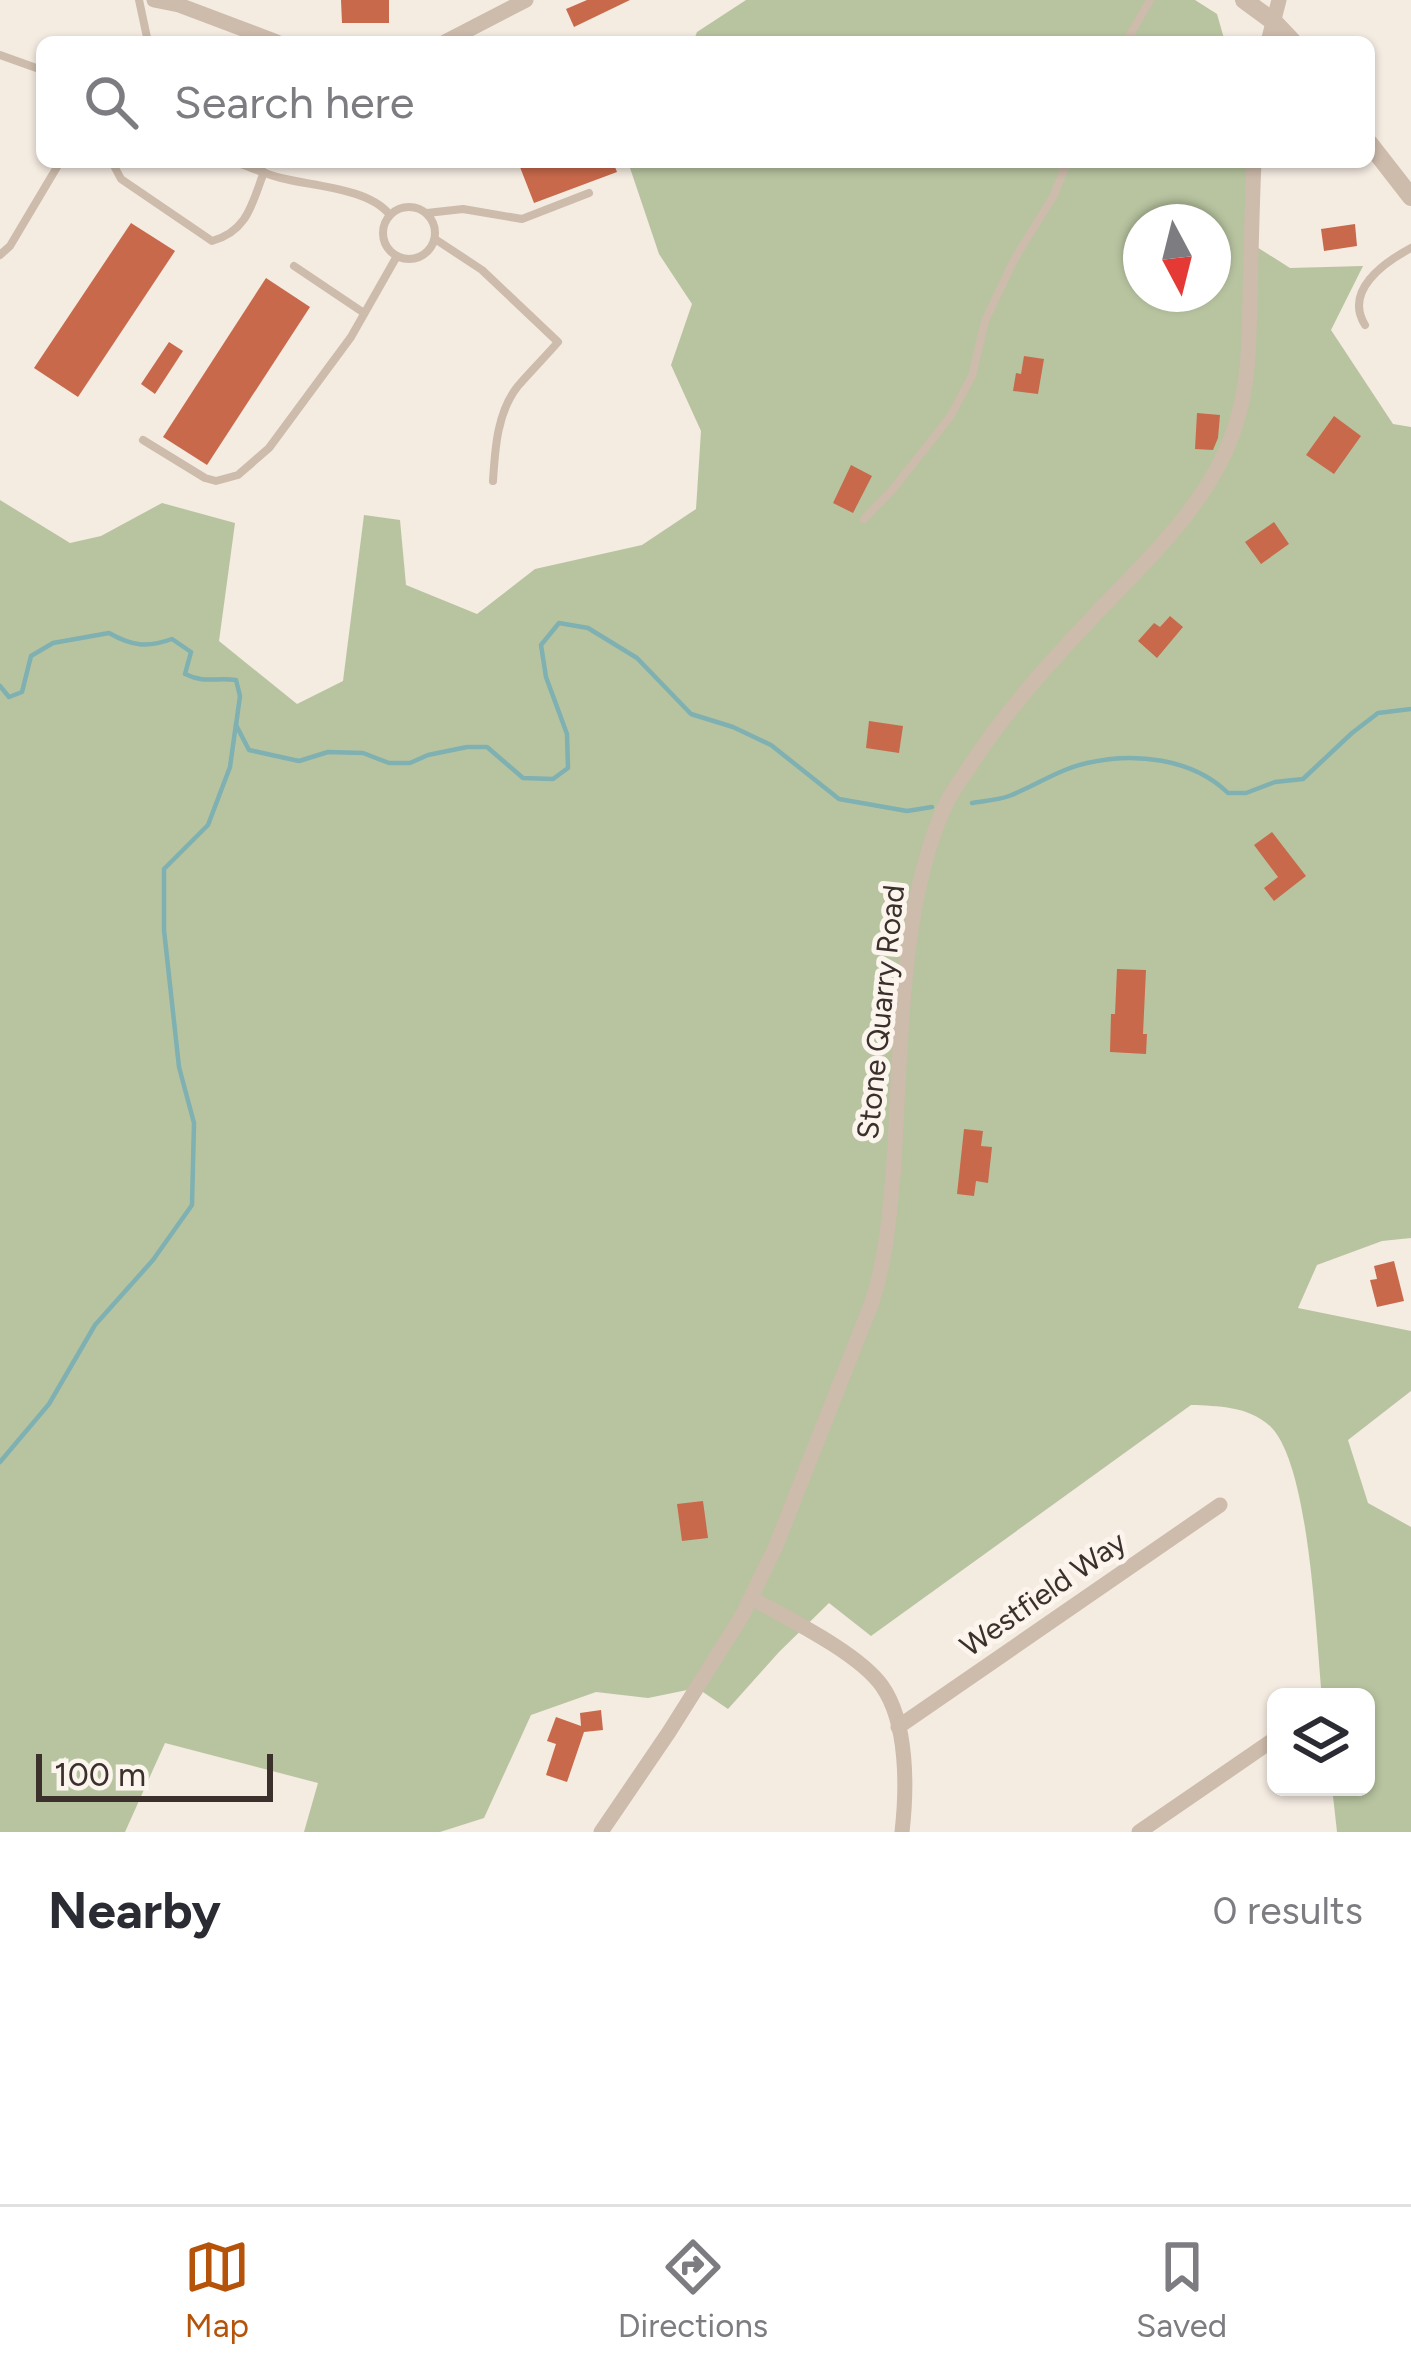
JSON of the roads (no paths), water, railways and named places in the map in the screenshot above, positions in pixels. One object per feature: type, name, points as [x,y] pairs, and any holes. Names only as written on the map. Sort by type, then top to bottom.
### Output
[{"type":"street","points":[[154,0],[261,36]]},
{"type":"street","points":[[457,36],[526,0]]},
{"type":"street","points":[[1244,0],[1287,36]]},
{"type":"street","points":[[1270,36],[1280,0]]},
{"type":"street","points":[[1375,151],[1411,197]]},
{"type":"street","name":"Stone Quarry Road","points":[[601,1832],[670,1732],[751,1598],[775,1548],[881,1274],[889,1224],[908,961],[920,875],[946,803],[990,735],[1198,500],[1236,426],[1246,367],[1254,168]]},
{"type":"street","name":"Westfield Way","points":[[898,1727],[1220,1505]]},
{"type":"street","points":[[751,1598],[869,1671],[884,1688],[898,1727],[905,1769],[902,1832]]},
{"type":"street","points":[[1139,1832],[1267,1744]]},
{"type":"lane","points":[[139,0],[147,36]]},
{"type":"lane","points":[[1129,36],[1150,0]]},
{"type":"lane","points":[[0,55],[36,68]]},
{"type":"lane","points":[[0,255],[56,168]]},
{"type":"lane","points":[[115,168],[121,179],[212,241],[238,229],[251,210],[264,172]]},
{"type":"lane","points":[[252,168],[348,192],[381,204],[389,214]]},
{"type":"lane","points":[[864,519],[950,417],[972,376],[985,321],[1065,168]]},
{"type":"lane","points":[[427,213],[463,208],[522,219],[589,193]]},
{"type":"lane","points":[[401,207],[427,213],[435,239],[428,251],[403,259],[391,252],[383,240],[389,214],[401,207]]},
{"type":"lane","points":[[435,239],[482,270],[558,342],[508,404],[496,446],[494,481]]},
{"type":"lane","points":[[1365,325],[1358,314],[1360,293],[1377,271],[1411,248]]},
{"type":"lane","points":[[143,440],[205,478],[216,482],[238,475],[269,448],[351,337],[398,256]]},
{"type":"lane","points":[[294,266],[364,313]]},
{"type":"waterway","points":[[0,686],[9,697],[22,692],[31,656],[53,643],[109,633],[140,644],[172,639],[191,652],[185,674],[205,680],[236,680],[240,696],[236,725],[249,750],[299,761],[328,752],[363,753],[389,763],[410,763],[428,755],[487,747],[523,778],[553,779],[568,768],[567,734],[546,677],[541,645],[559,623],[588,628],[637,658],[691,714],[771,745],[839,799],[907,811],[932,807]]},
{"type":"waterway","points":[[972,803],[1009,796],[1077,766],[1124,758],[1180,765],[1228,793],[1246,793],[1275,782],[1303,779],[1378,713],[1411,709]]},
{"type":"waterway","points":[[0,1462],[49,1404],[95,1325],[153,1260],[192,1205],[194,1123],[179,1067],[164,930],[164,869],[208,825],[230,767],[236,724]]}]
